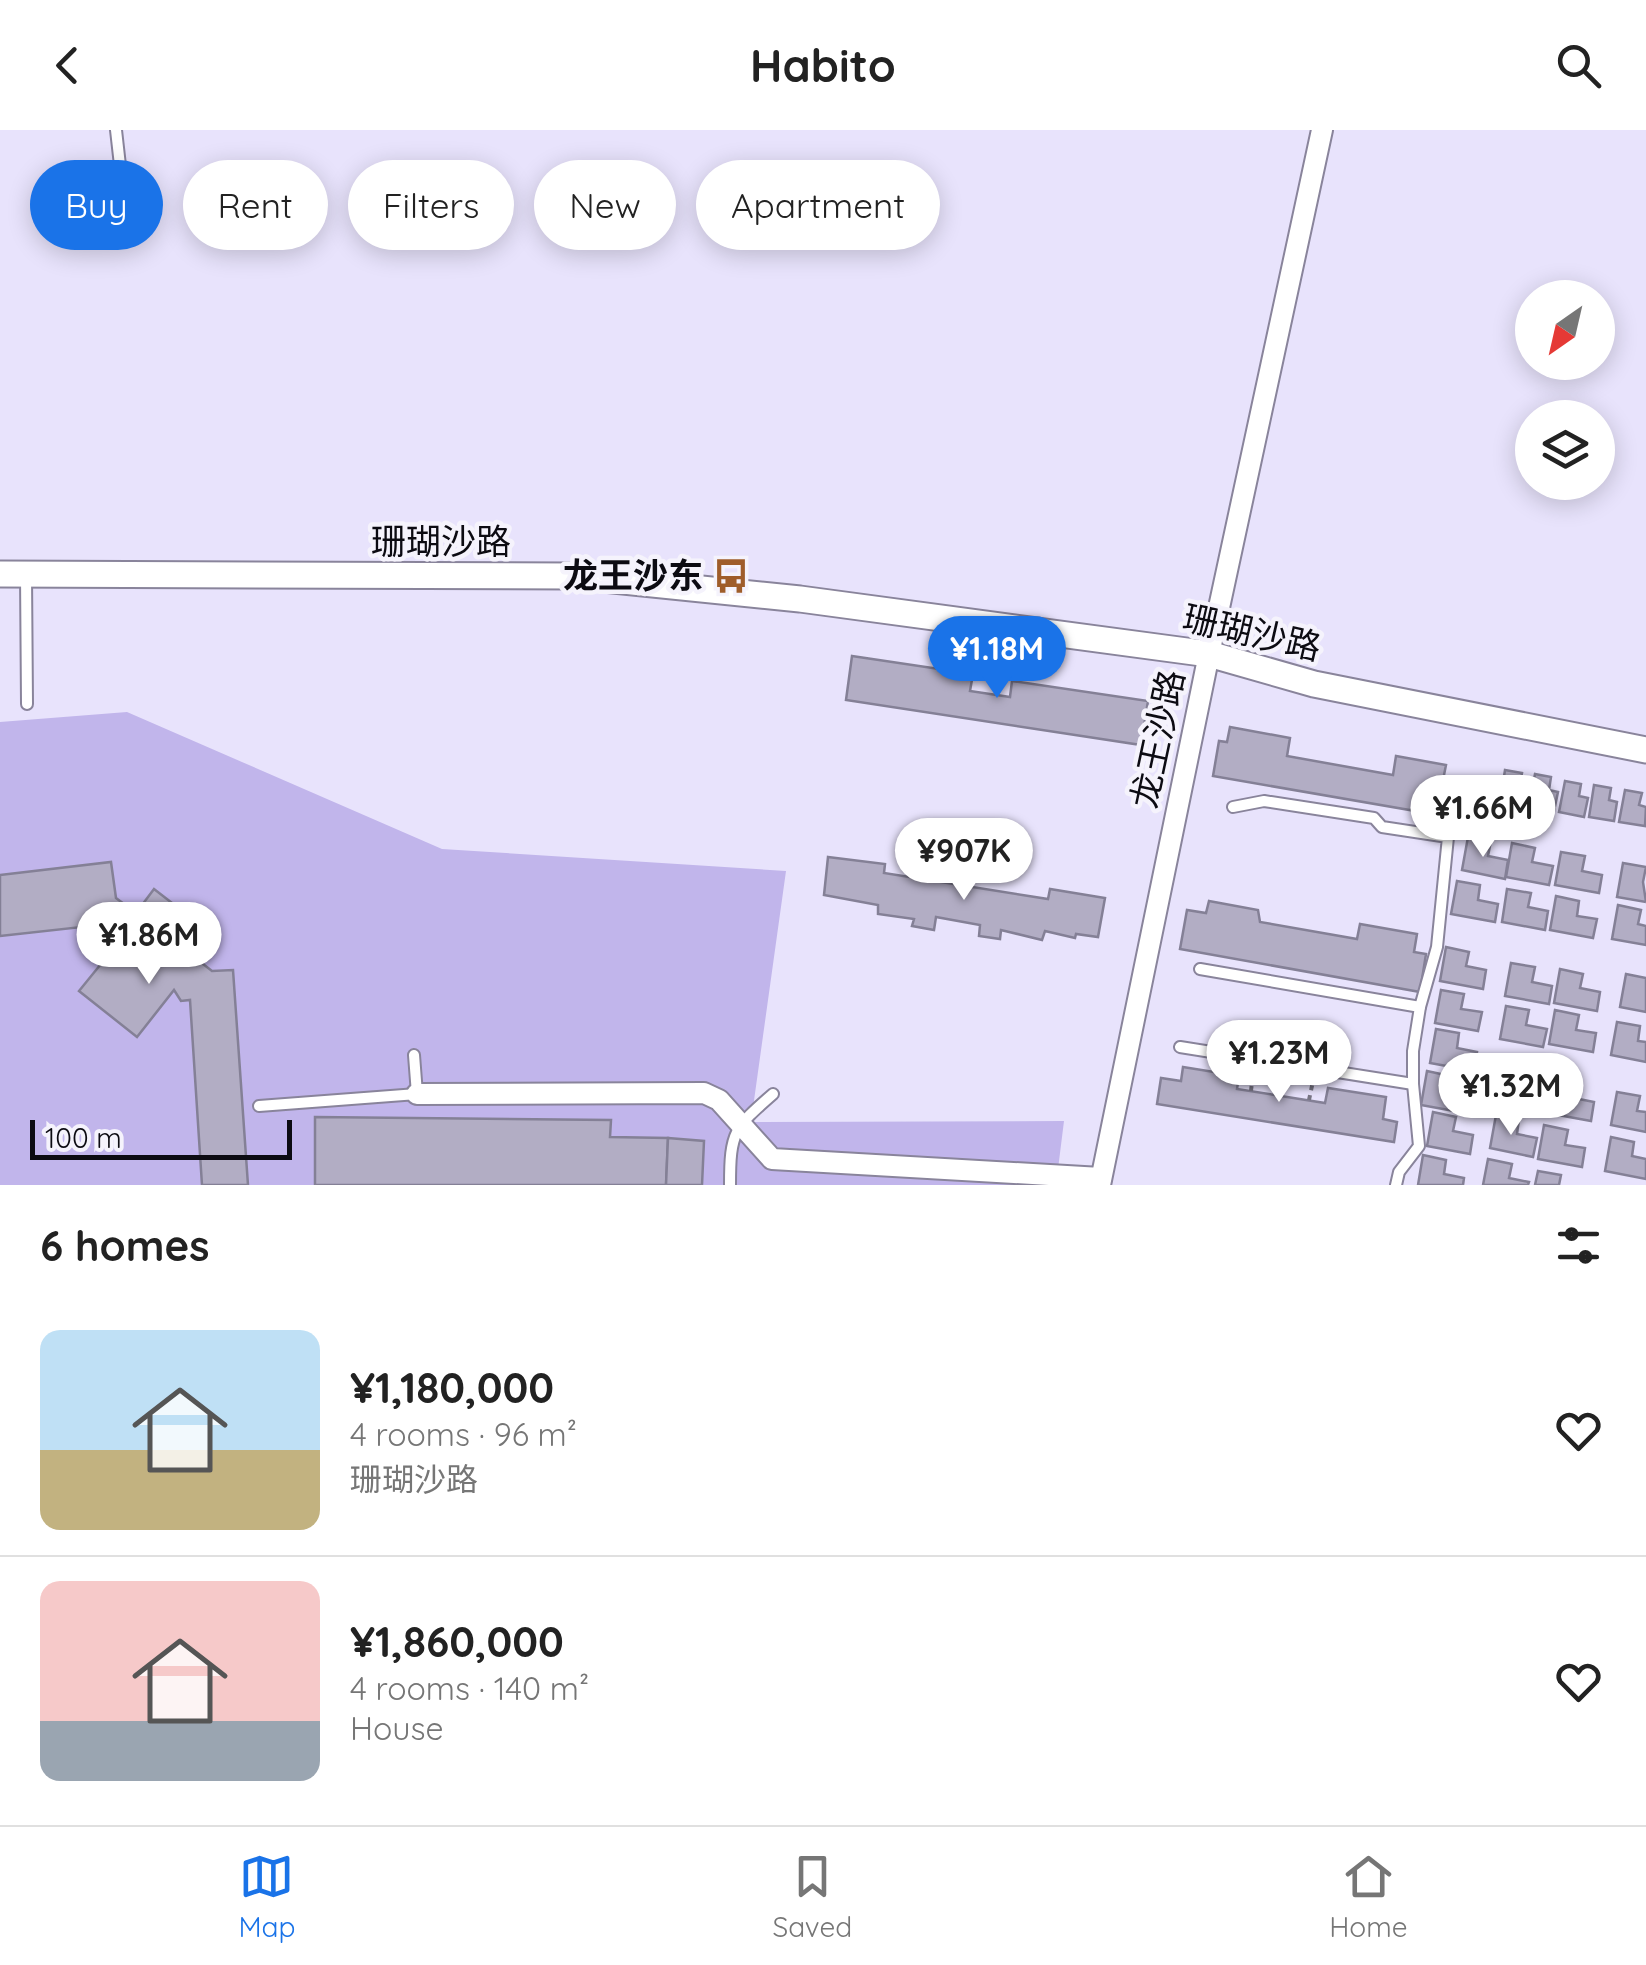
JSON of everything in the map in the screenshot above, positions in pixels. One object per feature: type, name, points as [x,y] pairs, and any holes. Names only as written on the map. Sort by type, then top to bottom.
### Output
[{"type":"street","name":"龙王沙路","points":[[1101,1181],[1322,130]]},
{"type":"street","name":"珊瑚沙路","points":[[13,574],[574,576],[800,599],[1209,654],[1314,684],[1646,750]]},
{"type":"street","points":[[418,1094],[704,1093],[719,1100],[772,1159],[1101,1181]]},
{"type":"lane","points":[[116,130],[119,160]]},
{"type":"lane","points":[[13,574],[27,704]]},
{"type":"lane","points":[[1233,807],[1264,801],[1374,818],[1382,827],[1448,836],[1437,947],[1420,1007],[1413,1051],[1420,1146],[1400,1172],[1396,1185]]},
{"type":"lane","points":[[1200,969],[1420,1007]]},
{"type":"lane","points":[[1180,1047],[1413,1084]]},
{"type":"lane","points":[[259,1106],[418,1094],[414,1055]]},
{"type":"lane","points":[[730,1185],[730,1150],[739,1123],[773,1094]]},
{"type":"path","points":[[1250,1092],[1255,1058]]},
{"type":"shaded area","points":[[127,712],[442,849],[786,871],[751,1122],[1064,1121],[1056,1185],[0,1185],[0,722]]},
{"type":"building","points":[[852,656],[973,674],[970,691],[1010,697],[1012,681],[1148,701],[1141,745],[846,700]]},
{"type":"building","points":[[1230,727],[1290,738],[1287,756],[1393,775],[1396,756],[1446,765],[1443,780],[1456,783],[1450,817],[1213,776],[1219,741],[1227,742]]},
{"type":"building","points":[[1505,770],[1522,773],[1520,785],[1528,787],[1525,806],[1500,802]]},
{"type":"building","points":[[1535,774],[1551,777],[1549,790],[1558,792],[1554,811],[1529,806]]},
{"type":"building","points":[[1565,781],[1581,784],[1579,796],[1588,798],[1584,817],[1559,812]]},
{"type":"building","points":[[1594,785],[1611,788],[1609,800],[1617,802],[1614,821],[1589,817]]},
{"type":"building","points":[[1625,790],[1642,793],[1639,805],[1646,807],[1645,826],[1619,822]]},
{"type":"building","points":[[1468,837],[1491,841],[1488,856],[1508,860],[1505,879],[1462,870]]},
{"type":"building","points":[[1512,843],[1535,848],[1532,862],[1553,866],[1549,885],[1506,877]]},
{"type":"building","points":[[1561,852],[1585,856],[1582,871],[1602,875],[1599,893],[1555,885]]},
{"type":"building","points":[[828,857],[885,864],[884,873],[1048,899],[1050,889],[1105,898],[1098,937],[1076,934],[1075,938],[1045,931],[1042,940],[1001,930],[1000,939],[979,936],[980,925],[936,917],[934,930],[912,926],[914,919],[878,914],[878,905],[824,895]]},
{"type":"building","points":[[111,862],[116,898],[136,913],[154,889],[212,934],[194,957],[212,971],[233,970],[248,1185],[202,1185],[190,1000],[181,1001],[174,990],[137,1037],[79,991],[118,943],[109,936],[92,938],[90,926],[0,936],[0,875]]},
{"type":"building","points":[[1623,863],[1646,867],[1646,902],[1617,897]]},
{"type":"building","points":[[1457,881],[1480,885],[1478,900],[1498,904],[1495,922],[1451,914]]},
{"type":"building","points":[[1507,889],[1531,893],[1528,907],[1548,911],[1545,930],[1502,922]]},
{"type":"building","points":[[1556,896],[1579,901],[1577,916],[1597,919],[1593,938],[1550,930]]},
{"type":"building","points":[[1209,901],[1258,910],[1260,922],[1357,939],[1360,924],[1417,934],[1414,952],[1426,954],[1420,992],[1180,949],[1187,910],[1206,913]]},
{"type":"building","points":[[1618,905],[1641,910],[1638,924],[1646,926],[1646,945],[1612,939]]},
{"type":"building","points":[[1446,947],[1469,952],[1466,966],[1486,970],[1483,989],[1440,981]]},
{"type":"building","points":[[1511,963],[1535,967],[1532,982],[1552,986],[1549,1004],[1505,996]]},
{"type":"building","points":[[1560,969],[1583,974],[1580,988],[1600,992],[1597,1011],[1554,1003]]},
{"type":"building","points":[[1626,974],[1646,978],[1646,1012],[1620,1007]]},
{"type":"building","points":[[1441,990],[1464,994],[1461,1009],[1482,1012],[1478,1031],[1435,1023]]},
{"type":"building","points":[[1506,1006],[1529,1010],[1526,1025],[1547,1029],[1543,1047],[1500,1039]]},
{"type":"building","points":[[1555,1010],[1579,1015],[1576,1030],[1596,1033],[1593,1052],[1549,1044]]},
{"type":"building","points":[[1617,1022],[1640,1026],[1638,1041],[1646,1042],[1646,1062],[1611,1055]]},
{"type":"building","points":[[1436,1029],[1459,1033],[1457,1048],[1477,1052],[1474,1071],[1430,1063]]},
{"type":"building","points":[[1183,1067],[1239,1076],[1237,1089],[1325,1103],[1328,1088],[1386,1097],[1383,1119],[1397,1122],[1394,1142],[1157,1104],[1161,1078],[1181,1081]]},
{"type":"building","points":[[1427,1071],[1450,1076],[1448,1090],[1468,1094],[1465,1113],[1421,1105]]},
{"type":"building","points":[[1500,1074],[1524,1078],[1521,1093],[1541,1097],[1538,1115],[1494,1107]]},
{"type":"building","points":[[1553,1079],[1576,1084],[1574,1098],[1594,1102],[1591,1121],[1547,1113]]},
{"type":"building","points":[[1617,1092],[1640,1096],[1637,1111],[1646,1112],[1646,1132],[1611,1125]]},
{"type":"building","points":[[1433,1112],[1456,1117],[1453,1131],[1473,1135],[1470,1154],[1427,1146]]},
{"type":"building","points":[[1496,1115],[1519,1119],[1517,1134],[1537,1138],[1533,1157],[1490,1148]]},
{"type":"building","points":[[315,1117],[611,1120],[610,1137],[668,1138],[666,1185],[315,1185]]},
{"type":"building","points":[[1544,1125],[1568,1130],[1565,1145],[1585,1148],[1582,1167],[1538,1159]]},
{"type":"building","points":[[1611,1137],[1634,1142],[1632,1156],[1646,1159],[1646,1179],[1605,1171]]},
{"type":"building","points":[[668,1138],[704,1141],[702,1185],[666,1185]]},
{"type":"building","points":[[1423,1155],[1446,1160],[1444,1174],[1464,1178],[1463,1185],[1418,1185]]},
{"type":"building","points":[[1488,1159],[1512,1164],[1509,1178],[1529,1182],[1528,1185],[1483,1185]]},
{"type":"building","points":[[1538,1171],[1561,1175],[1559,1185],[1535,1185]]},
{"type":"place","name":"龙王沙东","points":[[731,576]]}]
